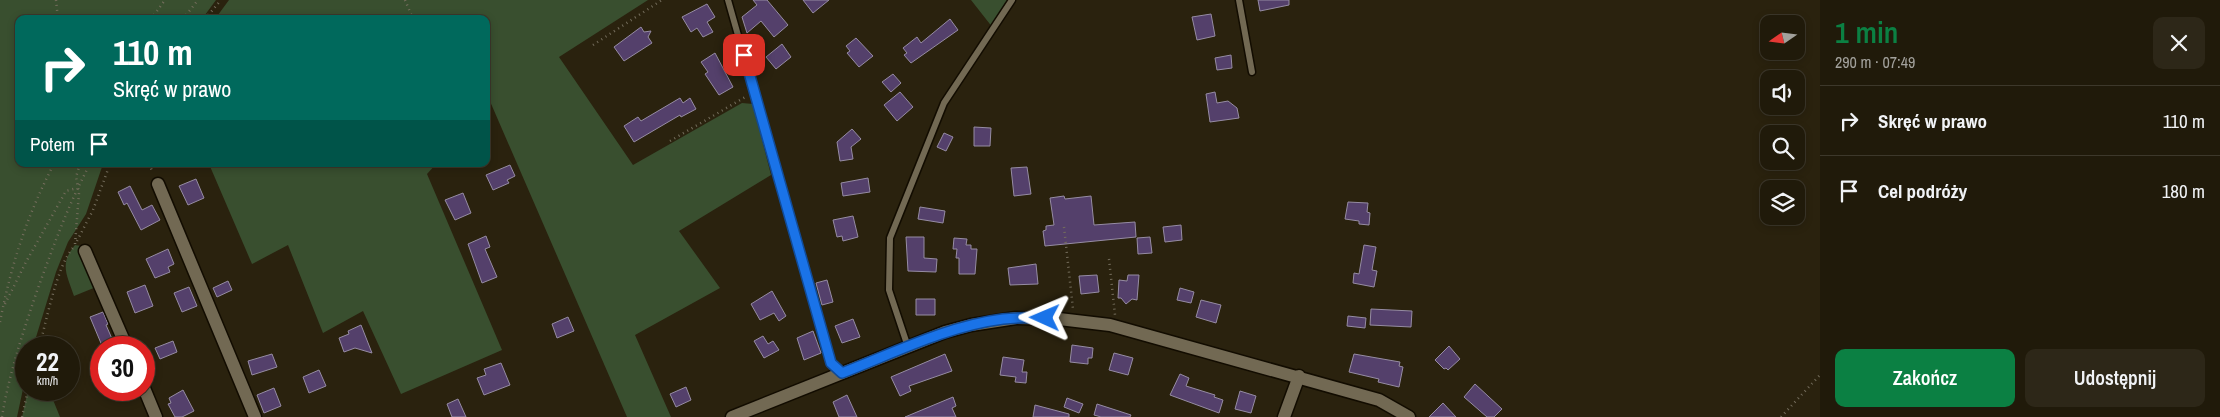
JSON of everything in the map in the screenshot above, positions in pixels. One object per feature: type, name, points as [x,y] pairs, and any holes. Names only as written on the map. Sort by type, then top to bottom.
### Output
[{"type":"street","points":[[158,184],[255,417]]},
{"type":"street","points":[[80,248],[121,336]]},
{"type":"street","points":[[732,417],[908,347],[971,325],[1016,318],[1075,320],[1116,326],[1379,400],[1409,417]]},
{"type":"street","points":[[1284,417],[1299,376]]},
{"type":"street","points":[[149,401],[156,417]]},
{"type":"lane","points":[[728,0],[831,363],[842,373]]},
{"type":"lane","points":[[908,347],[889,290],[890,238],[944,103],[1012,0]]},
{"type":"lane","points":[[1239,0],[1252,72]]},
{"type":"path","points":[[56,0],[58,15]]},
{"type":"path","points":[[154,15],[165,0]]},
{"type":"path","points":[[186,15],[198,0]]},
{"type":"path","points":[[209,15],[222,0]]},
{"type":"path","points":[[405,0],[411,15]]},
{"type":"path","points":[[593,45],[662,0]]},
{"type":"path","points":[[670,141],[754,92]]},
{"type":"path","points":[[0,322],[13,261],[43,185],[52,167]]},
{"type":"path","points":[[79,167],[76,178],[79,193],[75,228],[80,248]]},
{"type":"path","points":[[2,417],[22,336],[55,242],[88,167]]},
{"type":"path","points":[[42,336],[68,253],[80,248],[109,167]]},
{"type":"path","points":[[2,310],[26,262],[66,191],[78,188]]},
{"type":"path","points":[[1064,227],[1075,320]]},
{"type":"path","points":[[1109,259],[1116,326]]},
{"type":"path","points":[[1781,417],[1820,375]]},
{"type":"path","points":[[22,417],[26,401]]},
{"type":"green space","points":[[0,0],[216,0],[205,15],[15,15],[15,167],[102,167],[86,214],[68,242],[56,272],[36,336],[15,336],[15,401],[20,401],[17,417],[0,417]]},
{"type":"green space","points":[[229,0],[648,0],[559,57],[633,165],[742,103],[753,104],[771,175],[679,231],[720,288],[635,335],[671,417],[627,417],[490,101],[490,15],[218,15]]},
{"type":"green space","points":[[971,0],[1012,0],[993,28]]},
{"type":"green space","points":[[210,167],[433,167],[427,174],[502,350],[401,394],[363,311],[323,333],[288,245],[252,264]]},
{"type":"green space","points":[[75,245],[81,246],[101,285],[74,296],[67,276],[66,264],[67,258]]},
{"type":"green space","points":[[26,401],[53,401],[60,417],[22,417]]},
{"type":"building","points":[[753,0],[767,0],[788,25],[774,37],[761,21],[747,33],[742,17],[757,5]]},
{"type":"building","points":[[803,0],[829,0],[813,13]]},
{"type":"building","points":[[1258,0],[1289,0],[1289,5],[1260,11]]},
{"type":"building","points":[[707,4],[715,17],[707,22],[713,32],[703,37],[697,28],[691,32],[682,17]]},
{"type":"building","points":[[1211,14],[1215,36],[1197,40],[1192,17]]},
{"type":"building","points":[[950,19],[958,30],[911,63],[904,55],[907,53],[903,48],[917,37],[921,43]]},
{"type":"building","points":[[641,27],[644,32],[651,31],[648,37],[652,43],[624,61],[614,47]]},
{"type":"building","points":[[856,38],[873,56],[859,67],[847,53],[850,51],[846,46]]},
{"type":"building","points":[[782,44],[791,57],[776,69],[766,57]]},
{"type":"building","points":[[715,53],[733,87],[719,95],[705,74],[708,72],[701,62]]},
{"type":"building","points":[[1231,55],[1232,68],[1217,70],[1215,58]]},
{"type":"building","points":[[893,74],[901,83],[891,92],[882,82]]},
{"type":"building","points":[[900,92],[913,107],[897,121],[884,105]]},
{"type":"building","points":[[1215,92],[1217,103],[1228,101],[1237,108],[1239,118],[1210,122],[1206,94]]},
{"type":"building","points":[[680,98],[683,103],[690,98],[696,109],[681,117],[680,115],[634,142],[624,126],[638,117],[641,121]]},
{"type":"building","points":[[974,127],[991,128],[990,146],[974,146]]},
{"type":"building","points":[[852,129],[861,139],[851,147],[853,159],[840,161],[837,142]]},
{"type":"building","points":[[944,133],[953,137],[946,151],[937,147]]},
{"type":"building","points":[[510,165],[515,176],[507,180],[509,183],[493,190],[486,175]]},
{"type":"building","points":[[1027,167],[1031,194],[1014,196],[1011,168]]},
{"type":"building","points":[[868,178],[870,192],[843,196],[841,183]]},
{"type":"building","points":[[196,179],[204,198],[188,205],[179,186]]},
{"type":"building","points":[[130,186],[142,210],[152,205],[160,220],[141,230],[127,203],[124,205],[118,192]]},
{"type":"building","points":[[463,193],[471,213],[455,220],[445,200]]},
{"type":"building","points":[[1064,196],[1065,199],[1091,196],[1094,225],[1135,222],[1136,237],[1045,246],[1043,231],[1046,230],[1046,226],[1054,225],[1050,198]]},
{"type":"building","points":[[1348,202],[1368,203],[1367,212],[1370,213],[1369,225],[1345,219]]},
{"type":"building","points":[[920,207],[945,211],[943,223],[918,219]]},
{"type":"building","points":[[853,216],[858,237],[843,241],[842,236],[837,237],[833,220]]},
{"type":"building","points":[[1181,225],[1182,240],[1165,242],[1163,227]]},
{"type":"building","points":[[486,236],[490,247],[485,249],[497,277],[482,283],[468,244]]},
{"type":"building","points":[[906,237],[924,237],[924,258],[937,259],[936,272],[908,271]]},
{"type":"building","points":[[1150,237],[1152,253],[1138,254],[1137,238]]},
{"type":"building","points":[[954,238],[967,239],[966,245],[971,245],[971,249],[977,249],[975,274],[959,274],[959,258],[956,258],[957,249],[953,249]]},
{"type":"building","points":[[1364,245],[1376,247],[1372,270],[1377,271],[1374,287],[1353,283],[1354,273],[1359,274]]},
{"type":"building","points":[[168,249],[174,264],[168,267],[170,272],[155,278],[146,259]]},
{"type":"building","points":[[1036,264],[1038,284],[1010,285],[1008,268]]},
{"type":"building","points":[[1097,275],[1099,292],[1081,294],[1079,276]]},
{"type":"building","points":[[1128,275],[1139,275],[1137,300],[1132,299],[1126,304],[1121,298],[1118,298],[1119,280],[1127,281]]},
{"type":"building","points":[[827,280],[833,302],[822,305],[816,283]]},
{"type":"building","points":[[228,281],[232,290],[217,297],[213,288]]},
{"type":"building","points":[[145,285],[153,306],[135,313],[127,292]]},
{"type":"building","points":[[189,287],[197,306],[182,312],[174,293]]},
{"type":"building","points":[[1180,288],[1194,292],[1191,303],[1177,300]]},
{"type":"building","points":[[772,291],[786,316],[779,321],[774,313],[760,320],[751,304]]},
{"type":"building","points":[[916,299],[935,299],[935,315],[916,315]]},
{"type":"building","points":[[1201,300],[1221,305],[1216,323],[1196,317]]},
{"type":"building","points":[[1371,309],[1412,311],[1411,327],[1370,325]]},
{"type":"building","points":[[103,312],[111,336],[98,336],[90,317]]},
{"type":"building","points":[[1348,316],[1366,318],[1365,328],[1347,326]]},
{"type":"building","points":[[568,317],[574,331],[557,338],[552,324]]},
{"type":"building","points":[[853,319],[860,337],[842,343],[835,326]]},
{"type":"building","points":[[361,325],[372,353],[355,348],[344,352],[339,338],[349,334],[348,331]]},
{"type":"building","points":[[813,331],[821,353],[804,360],[797,338]]},
{"type":"building","points":[[763,336],[768,344],[773,341],[779,350],[764,358],[754,341]]},
{"type":"building","points":[[173,341],[177,352],[160,359],[155,348]]},
{"type":"building","points":[[1072,345],[1093,348],[1092,358],[1088,358],[1088,364],[1070,362]]},
{"type":"building","points":[[1449,346],[1460,359],[1448,370],[1444,369],[1435,360]]},
{"type":"building","points":[[1114,353],[1133,358],[1128,375],[1109,370]]},
{"type":"building","points":[[272,354],[277,367],[252,375],[248,361]]},
{"type":"building","points":[[945,354],[952,371],[909,386],[911,391],[900,396],[891,377]]},
{"type":"building","points":[[1354,354],[1400,362],[1399,366],[1403,367],[1399,387],[1378,382],[1379,379],[1349,372]]},
{"type":"building","points":[[1003,357],[1024,360],[1022,372],[1027,372],[1026,383],[1015,382],[1016,377],[1000,375]]},
{"type":"building","points":[[501,363],[510,385],[484,395],[477,378],[486,375],[484,369]]},
{"type":"building","points":[[319,370],[326,386],[309,393],[303,377]]},
{"type":"building","points":[[1180,374],[1189,378],[1186,386],[1215,395],[1214,397],[1223,400],[1219,413],[1170,395]]},
{"type":"building","points":[[1475,384],[1502,409],[1494,417],[1487,417],[1464,397]]},
{"type":"building","points":[[686,387],[691,400],[676,407],[670,394]]},
{"type":"building","points":[[274,388],[281,406],[264,413],[257,395]]},
{"type":"building","points":[[183,390],[194,411],[182,417],[175,417],[168,404],[171,403],[169,398]]},
{"type":"building","points":[[1240,391],[1256,396],[1251,413],[1235,409]]},
{"type":"building","points":[[847,395],[857,417],[839,417],[833,402]]},
{"type":"building","points":[[953,397],[956,406],[952,408],[956,417],[905,417]]},
{"type":"building","points":[[1067,398],[1083,404],[1079,413],[1064,407]]},
{"type":"building","points":[[458,399],[466,417],[452,417],[447,404]]},
{"type":"building","points":[[1443,403],[1456,417],[1429,417]]},
{"type":"building","points":[[1097,404],[1131,415],[1130,417],[1101,417],[1094,415]]},
{"type":"building","points":[[1035,405],[1069,414],[1069,417],[1033,417]]},
{"type":"route","points":[[744,55],[831,363],[842,373],[946,332],[971,325],[1001,319],[1045,318]]}]
